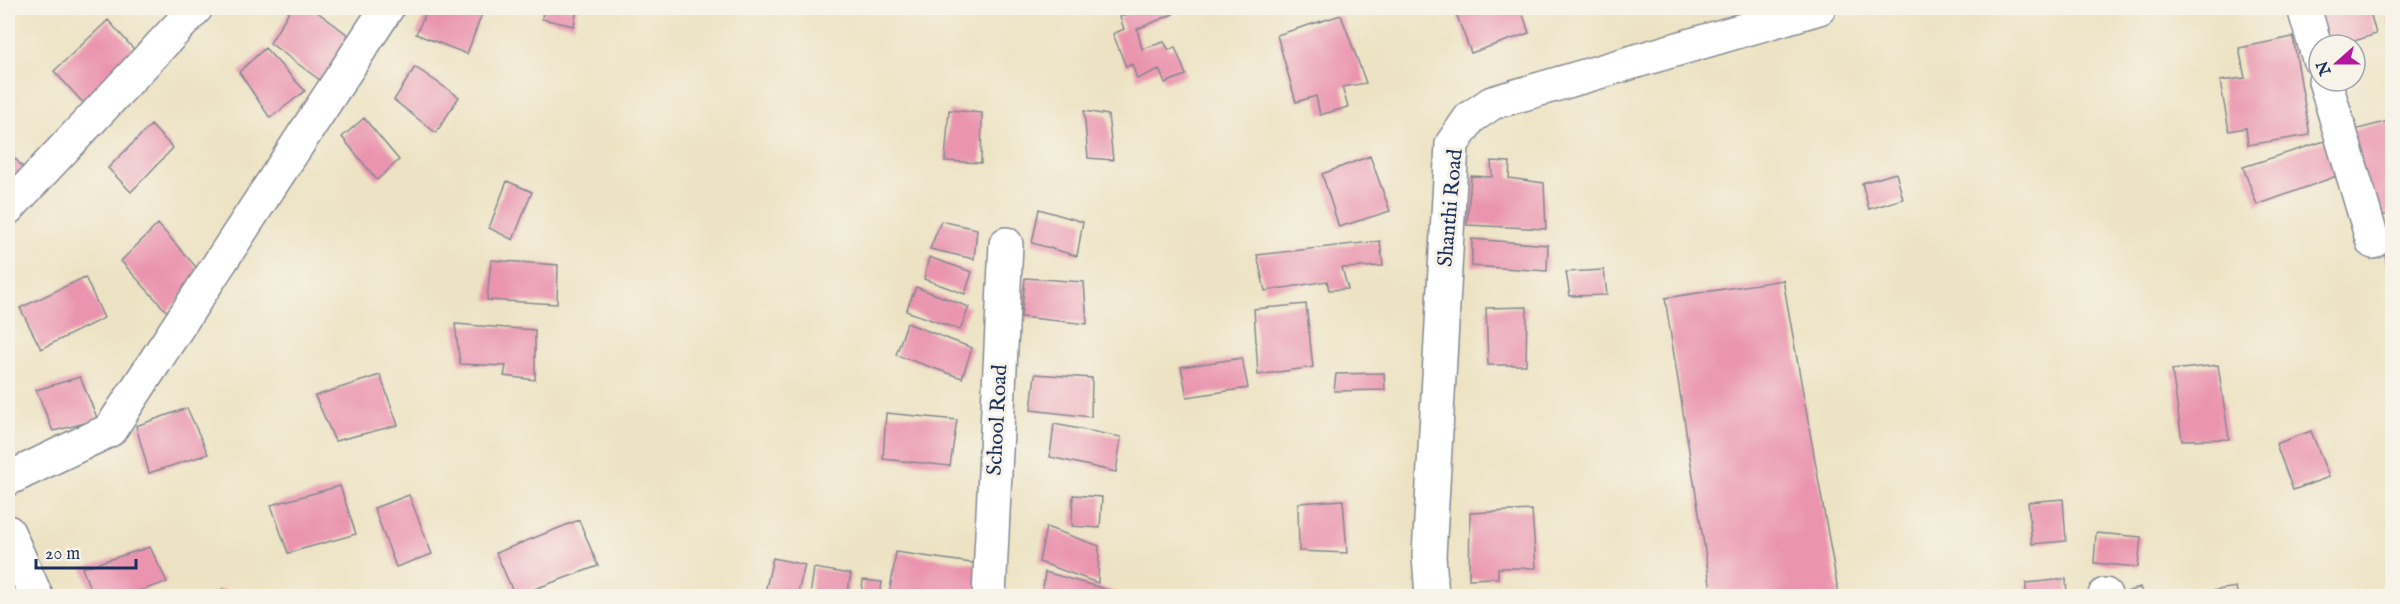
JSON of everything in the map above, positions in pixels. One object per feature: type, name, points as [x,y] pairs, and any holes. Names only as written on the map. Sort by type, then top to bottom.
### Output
[{"type":"street","points":[[8,208],[196,8]]},
{"type":"street","points":[[8,479],[110,430],[387,8]]},
{"type":"street","name":"Shanthi Road","points":[[1432,597],[1430,556],[1452,144],[1470,118],[1492,103],[1819,8]]},
{"type":"street","points":[[2304,8],[2311,33]]},
{"type":"street","points":[[2329,93],[2373,242]]},
{"type":"street","name":"School Road","points":[[989,597],[1006,244]]},
{"type":"street","points":[[8,532],[36,597]]},
{"type":"building","points":[[291,8],[312,8],[356,41],[329,87],[270,43]]},
{"type":"building","points":[[428,8],[484,8],[467,54],[416,34]]},
{"type":"building","points":[[543,8],[577,8],[574,26],[542,19]]},
{"type":"building","points":[[1128,8],[1170,8],[1173,14],[1137,29],[1142,49],[1164,42],[1169,50],[1175,47],[1186,75],[1165,83],[1159,69],[1137,79],[1132,64],[1126,67],[1113,34],[1124,29],[1120,17],[1131,13]]},
{"type":"building","points":[[1454,8],[1521,8],[1529,33],[1471,53]]},
{"type":"building","points":[[2321,8],[2369,8],[2376,34],[2367,37],[2367,33],[2323,33]]},
{"type":"building","points":[[2385,8],[2392,8],[2392,27],[2390,27]]},
{"type":"building","points":[[1341,15],[1366,83],[1342,87],[1348,107],[1320,115],[1316,96],[1296,102],[1277,35]]},
{"type":"building","points":[[108,20],[138,54],[86,106],[54,71]]},
{"type":"building","points":[[2293,37],[2310,135],[2248,145],[2246,128],[2229,131],[2220,81],[2245,78],[2239,48]]},
{"type":"building","points":[[265,48],[305,91],[270,118],[239,72]]},
{"type":"building","points":[[415,67],[459,97],[436,133],[394,100]]},
{"type":"building","points":[[949,110],[982,113],[981,163],[945,161]]},
{"type":"building","points":[[1084,111],[1108,115],[1113,160],[1088,158]]},
{"type":"building","points":[[364,118],[399,160],[377,180],[342,137]]},
{"type":"building","points":[[2392,120],[2392,213],[2374,218],[2351,131]]},
{"type":"building","points":[[151,125],[173,148],[131,192],[108,168]]},
{"type":"building","points":[[2325,141],[2337,176],[2257,205],[2243,167]]},
{"type":"building","points":[[8,151],[30,175],[8,199]]},
{"type":"building","points":[[1370,156],[1390,211],[1339,227],[1322,174]]},
{"type":"building","points":[[1491,161],[1510,162],[1509,178],[1544,183],[1546,229],[1467,225],[1471,176],[1492,177]]},
{"type":"building","points":[[1896,173],[1903,199],[1869,209],[1862,183]]},
{"type":"building","points":[[507,181],[532,192],[513,240],[489,228]]},
{"type":"building","points":[[1039,209],[1083,222],[1077,256],[1032,243]]},
{"type":"building","points":[[941,221],[977,229],[974,259],[930,249]]},
{"type":"building","points":[[158,224],[203,275],[167,312],[121,261]]},
{"type":"building","points":[[2392,232],[2392,280],[2379,235]]},
{"type":"building","points":[[1472,239],[1548,245],[1547,271],[1472,266]]},
{"type":"building","points":[[1380,241],[1383,266],[1342,268],[1348,289],[1329,290],[1327,281],[1265,291],[1257,255]]},
{"type":"building","points":[[929,257],[972,272],[965,294],[924,279]]},
{"type":"building","points":[[491,260],[558,265],[557,304],[487,300]]},
{"type":"building","points":[[1604,270],[1607,295],[1570,296],[1566,272]]},
{"type":"building","points":[[85,277],[104,318],[41,349],[20,308]]},
{"type":"building","points":[[1025,278],[1084,282],[1087,324],[1021,317]]},
{"type":"building","points":[[1783,280],[1839,596],[1712,596],[1665,298]]},
{"type":"building","points":[[916,287],[969,307],[960,330],[906,311]]},
{"type":"building","points":[[1306,304],[1313,367],[1258,375],[1254,309]]},
{"type":"building","points":[[1527,307],[1526,365],[1488,365],[1486,308]]},
{"type":"building","points":[[907,323],[972,348],[962,378],[896,355]]},
{"type":"building","points":[[455,324],[535,330],[535,380],[504,376],[506,366],[460,364]]},
{"type":"building","points":[[1242,358],[1248,388],[1187,397],[1181,367]]},
{"type":"building","points":[[2218,365],[2229,439],[2182,440],[2172,370]]},
{"type":"building","points":[[1384,373],[1385,390],[1334,391],[1336,374]]},
{"type":"building","points":[[1035,374],[1092,378],[1091,417],[1031,410]]},
{"type":"building","points":[[380,375],[398,425],[335,441],[315,396]]},
{"type":"building","points":[[80,377],[98,420],[53,431],[36,390]]},
{"type":"building","points":[[187,408],[208,454],[149,473],[136,426]]},
{"type":"building","points":[[886,413],[957,420],[950,466],[883,459]]},
{"type":"building","points":[[1054,424],[1121,437],[1116,472],[1050,457]]},
{"type":"building","points":[[2311,431],[2329,477],[2293,490],[2276,444]]},
{"type":"building","points":[[340,486],[356,534],[288,553],[271,505]]},
{"type":"building","points":[[409,495],[432,554],[396,567],[374,508]]},
{"type":"building","points":[[1073,495],[1102,497],[1100,528],[1072,526]]},
{"type":"building","points":[[2063,499],[2066,541],[2032,544],[2028,502]]},
{"type":"building","points":[[1343,500],[1347,553],[1299,551],[1298,503]]},
{"type":"building","points":[[1532,510],[1536,568],[1498,568],[1498,578],[1469,579],[1470,513]]},
{"type":"building","points":[[579,520],[598,566],[515,596],[496,553]]},
{"type":"building","points":[[1046,527],[1099,546],[1098,583],[1039,562]]},
{"type":"building","points":[[2096,533],[2141,537],[2138,567],[2094,563]]},
{"type":"building","points":[[150,547],[167,582],[123,596],[93,596],[82,568]]},
{"type":"building","points":[[896,552],[978,564],[977,596],[889,596]]},
{"type":"building","points":[[773,558],[805,565],[797,596],[764,596]]},
{"type":"building","points":[[814,568],[851,574],[847,596],[810,596]]},
{"type":"building","points":[[1045,572],[1116,592],[1115,596],[1042,596]]},
{"type":"building","points":[[2066,579],[2067,596],[2026,596],[2026,583]]},
{"type":"building","points":[[863,580],[882,582],[880,596],[861,596]]},
{"type":"building","points":[[2140,587],[2143,596],[2116,596]]},
{"type":"building","points":[[2236,587],[2238,596],[2212,596],[2212,591]]},
{"type":"building","points":[[223,589],[227,596],[209,596]]}]
